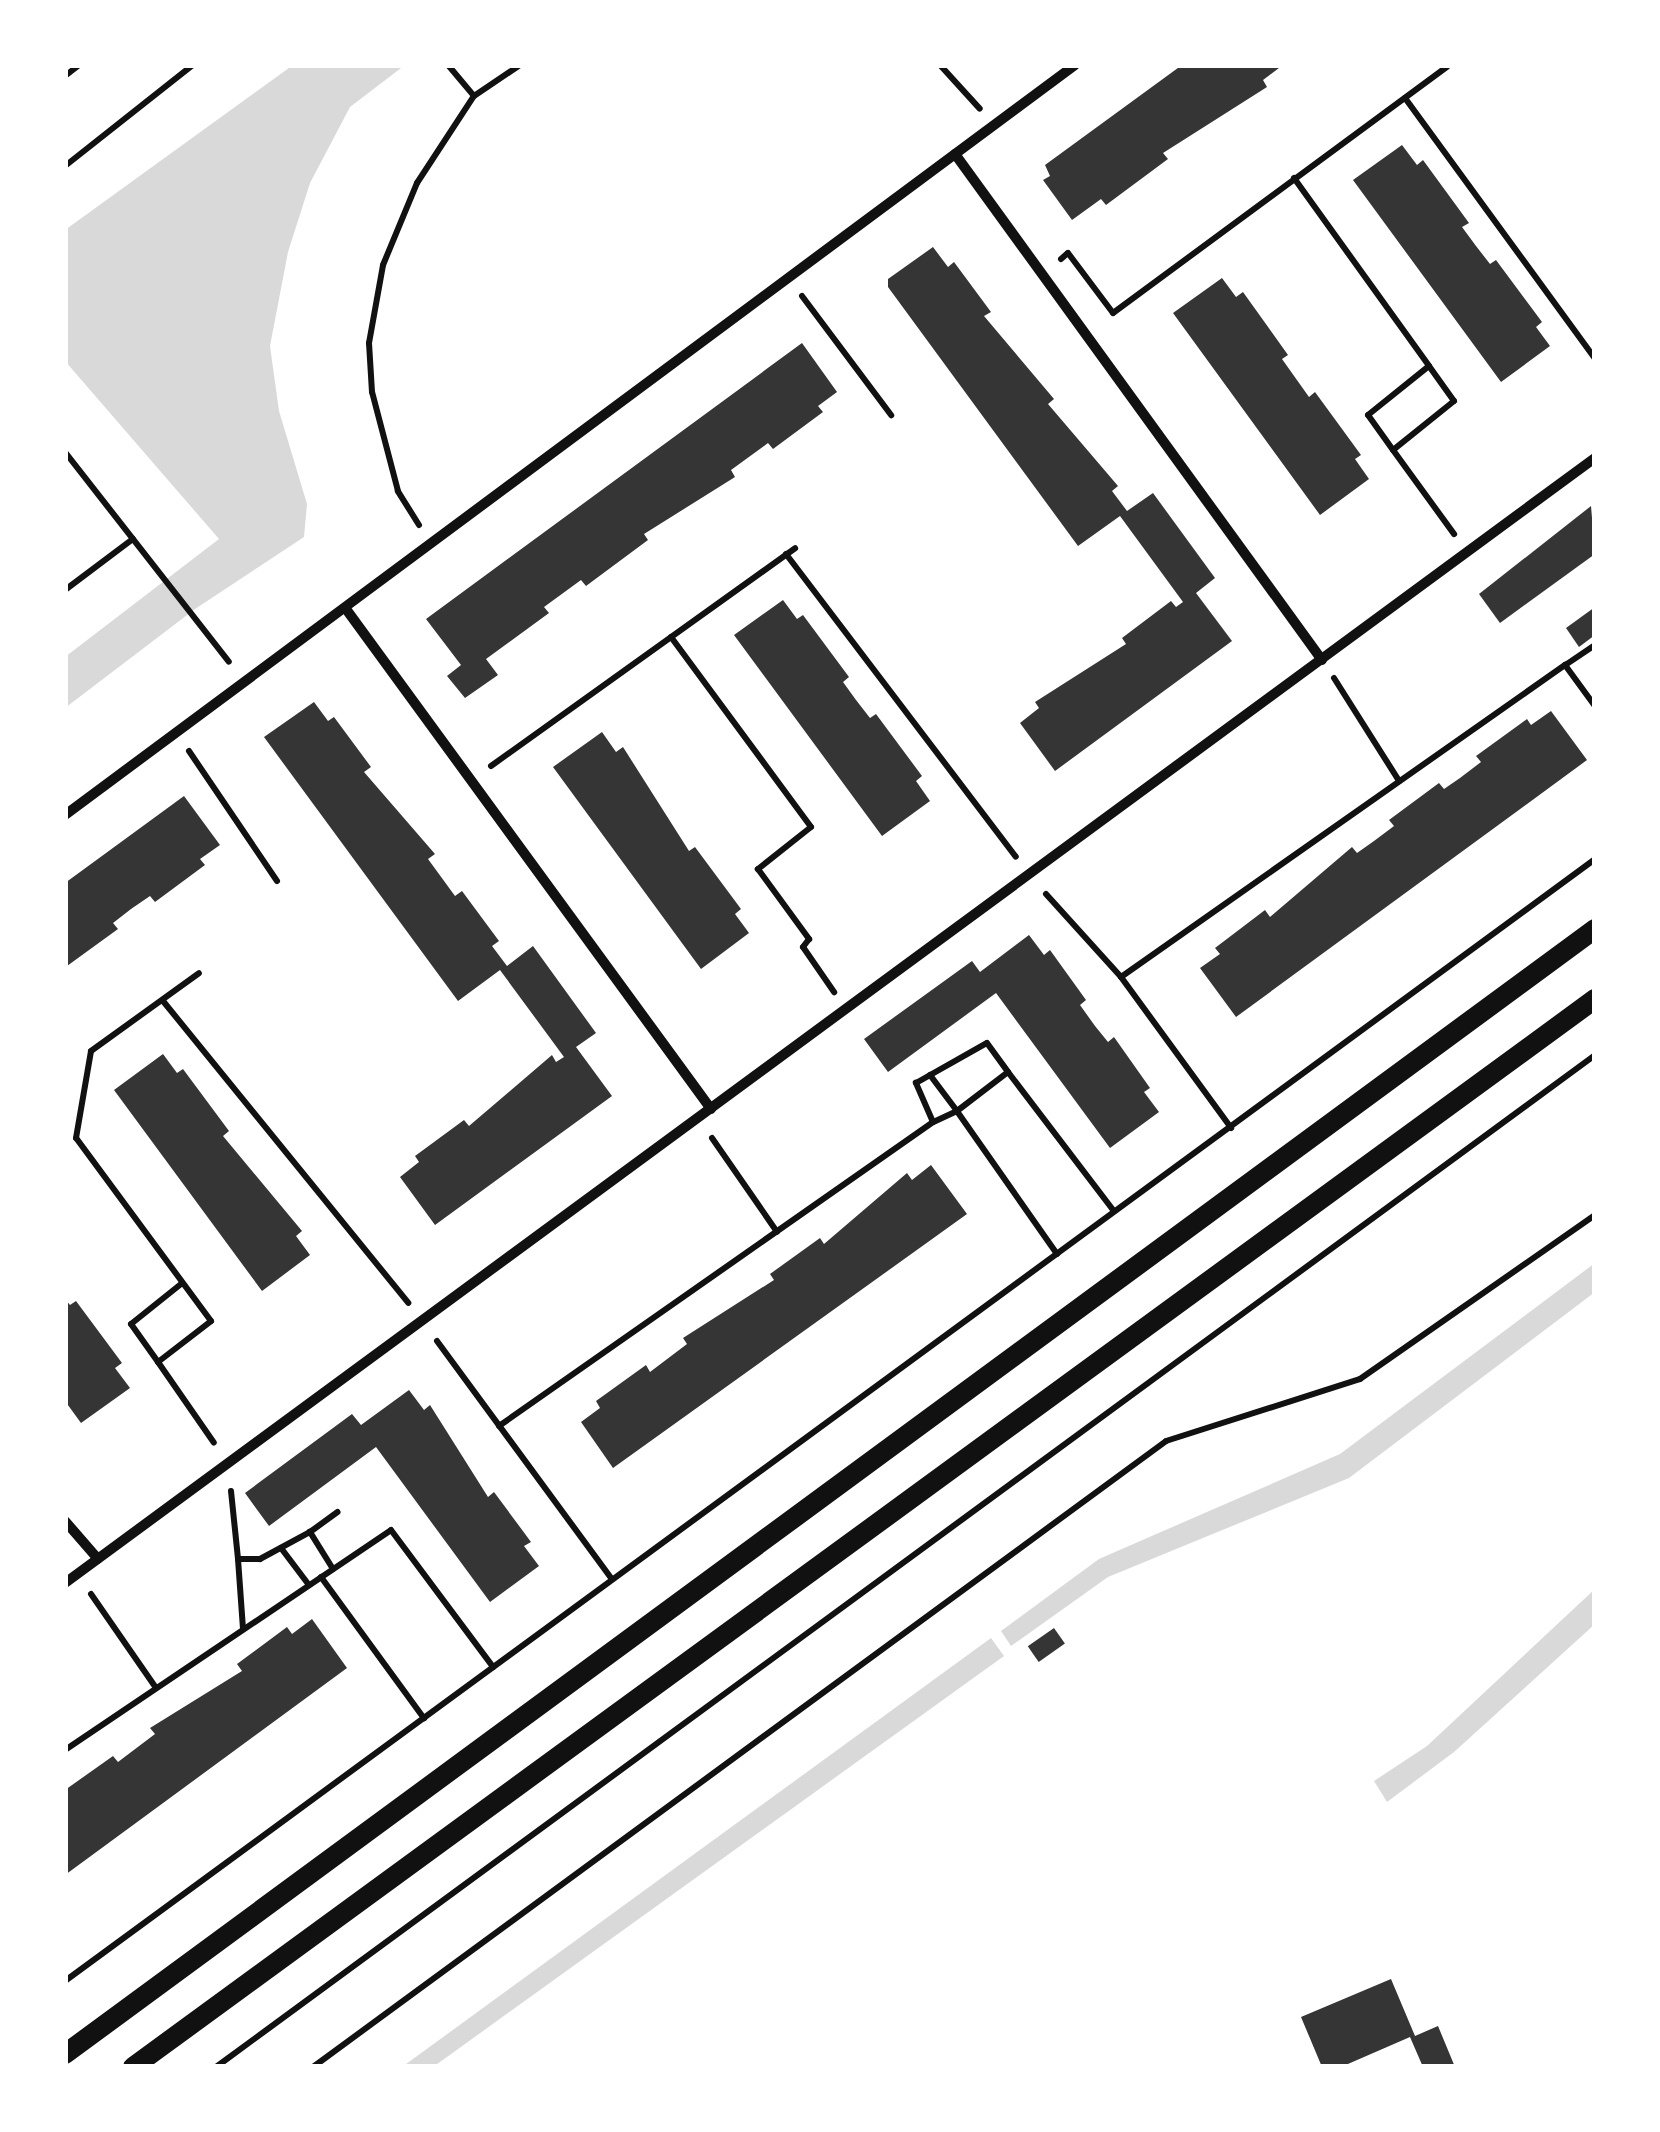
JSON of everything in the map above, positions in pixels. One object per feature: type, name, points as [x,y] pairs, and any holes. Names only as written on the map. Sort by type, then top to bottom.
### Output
[{"type":"main road","points":[[65,2054],[1595,929]]},
{"type":"main road","points":[[133,2067],[1595,999]]},
{"type":"street","points":[[65,815],[1075,65]]},
{"type":"street","points":[[956,154],[1046,271],[1322,660]]},
{"type":"street","points":[[65,1583],[1595,458]]},
{"type":"street","points":[[346,609],[711,1109]]},
{"type":"street","points":[[65,1521],[98,1560]]},
{"type":"path","points":[[65,76],[79,65]]},
{"type":"path","points":[[65,166],[193,65]]},
{"type":"path","points":[[448,65],[474,96]]},
{"type":"path","points":[[431,545],[398,490],[372,392],[370,344],[383,266],[417,182],[474,96],[520,65]]},
{"type":"path","points":[[940,65],[993,126]]},
{"type":"path","points":[[1046,271],[1068,253],[1113,313],[1446,67]]},
{"type":"path","points":[[1405,98],[1595,359]]},
{"type":"path","points":[[1294,178],[1454,401],[1393,450]]},
{"type":"path","points":[[789,278],[891,415]]},
{"type":"path","points":[[1429,366],[1368,415],[1468,553]]},
{"type":"path","points":[[65,452],[245,682]]},
{"type":"path","points":[[65,590],[133,539]]},
{"type":"path","points":[[471,780],[794,548]]},
{"type":"path","points":[[786,554],[1030,875],[1121,977],[1232,1128]]},
{"type":"path","points":[[670,637],[811,827],[758,869],[808,939],[802,947],[846,1010]]},
{"type":"path","points":[[1121,977],[1595,645]]},
{"type":"path","points":[[1322,660],[1399,780]]},
{"type":"path","points":[[1564,665],[1595,706]]},
{"type":"path","points":[[177,734],[276,881]]},
{"type":"path","points":[[65,1980],[1595,859]]},
{"type":"path","points":[[158,1362],[211,1321],[192,1288],[181,1284],[76,1138],[91,1051],[199,973]]},
{"type":"path","points":[[163,1002],[424,1322],[610,1578]]},
{"type":"path","points":[[933,1122],[916,1083],[986,1043],[1114,1212]]},
{"type":"path","points":[[216,2067],[1595,1054]]},
{"type":"path","points":[[499,1426],[1008,1072]]},
{"type":"path","points":[[930,1075],[1057,1254]]},
{"type":"path","points":[[699,1118],[776,1232]]},
{"type":"path","points":[[313,2067],[1166,1441],[1360,1378],[1595,1215]]},
{"type":"path","points":[[181,1284],[132,1324],[228,1464],[244,1629]]},
{"type":"path","points":[[238,1560],[260,1560],[338,1512]]},
{"type":"path","points":[[65,1750],[391,1530],[494,1667]]},
{"type":"path","points":[[310,1532],[333,1569]]},
{"type":"path","points":[[281,1548],[310,1585]]},
{"type":"path","points":[[77,1574],[156,1688]]},
{"type":"path","points":[[321,1578],[424,1718]]},
{"type":"shaded area","points":[[293,65],[405,65],[350,107],[310,183],[288,252],[270,346],[279,411],[307,504],[304,537],[195,609],[65,708],[65,657],[219,539],[65,361],[65,230]]},
{"type":"shaded area","points":[[1595,1263],[1595,1292],[1349,1478],[1108,1577],[1011,1646],[1001,1631],[1099,1559],[1340,1454]]},
{"type":"shaded area","points":[[1595,1589],[1595,1624],[1454,1752],[1387,1802],[1374,1781],[1427,1746]]},
{"type":"shaded area","points":[[991,1638],[1004,1656],[433,2067],[402,2067]]},
{"type":"building","points":[[1182,65],[1283,65],[1263,80],[1267,87],[1163,153],[1168,159],[1106,205],[1101,199],[1072,220],[1043,180],[1050,176],[1045,165]]},
{"type":"building","points":[[1402,145],[1417,165],[1423,160],[1469,223],[1462,227],[1490,264],[1496,260],[1542,322],[1536,327],[1550,346],[1501,382],[1353,180]]},
{"type":"building","points":[[933,247],[948,267],[954,262],[991,312],[984,316],[1054,399],[1048,404],[1118,486],[1112,491],[1127,511],[1153,493],[1215,578],[1196,593],[1232,641],[1055,771],[1020,723],[1039,708],[1035,702],[1126,644],[1122,638],[1171,601],[1176,607],[1183,602],[1120,516],[1078,546],[888,287],[888,279]]},
{"type":"building","points":[[1222,278],[1236,297],[1243,292],[1288,355],[1282,359],[1309,397],[1315,392],[1361,455],[1355,459],[1369,479],[1320,515],[1173,313]]},
{"type":"building","points":[[802,343],[837,392],[818,406],[823,412],[773,449],[768,443],[731,470],[735,477],[644,534],[648,540],[586,586],[581,580],[544,607],[549,613],[486,659],[498,675],[465,698],[447,676],[461,665],[426,619]]},
{"type":"building","points":[[1591,506],[1595,554],[1500,623],[1479,594]]},
{"type":"building","points":[[783,600],[797,619],[803,615],[849,677],[843,682],[856,700],[870,718],[876,714],[922,776],[916,781],[930,801],[882,836],[734,635]]},
{"type":"building","points":[[1595,607],[1595,635],[1579,647],[1566,628]]},
{"type":"building","points":[[314,702],[328,721],[334,717],[371,767],[364,772],[435,854],[428,859],[455,896],[462,891],[499,941],[492,946],[507,966],[533,946],[596,1033],[576,1047],[612,1096],[435,1225],[400,1177],[419,1162],[415,1156],[464,1120],[469,1126],[552,1055],[556,1062],[564,1057],[500,970],[458,1001],[264,737]]},
{"type":"building","points":[[1551,711],[1587,760],[1236,1017],[1200,968],[1220,954],[1215,948],[1265,910],[1270,917],[1352,847],[1357,853],[1374,841],[1394,826],[1389,820],[1439,783],[1444,789],[1460,778],[1481,762],[1476,756],[1527,719],[1531,725]]},
{"type":"building","points":[[602,732],[616,752],[623,747],[689,851],[695,847],[741,909],[735,914],[749,933],[701,969],[553,767]]},
{"type":"building","points":[[184,796],[220,845],[200,859],[205,865],[155,902],[150,896],[131,909],[113,923],[118,929],[67,966],[65,883]]},
{"type":"building","points":[[1029,935],[1044,955],[1050,950],[1086,1000],[1080,1005],[1095,1026],[1108,1042],[1114,1037],[1150,1088],[1144,1092],[1159,1112],[1110,1148],[996,993],[888,1072],[864,1039],[972,961],[980,972]]},
{"type":"building","points":[[163,1054],[177,1073],[183,1069],[229,1131],[223,1136],[302,1231],[296,1236],[310,1255],[262,1291],[114,1090]]},
{"type":"building","points":[[931,1165],[967,1214],[613,1468],[581,1422],[600,1408],[596,1401],[646,1365],[650,1372],[687,1344],[683,1338],[774,1280],[770,1274],[820,1238],[824,1244],[907,1173],[912,1180]]},
{"type":"building","points":[[65,1299],[70,1305],[76,1301],[122,1363],[115,1368],[130,1388],[81,1423],[65,1401]]},
{"type":"building","points":[[409,1390],[424,1410],[430,1405],[488,1497],[494,1492],[531,1542],[524,1546],[539,1566],[490,1602],[376,1447],[269,1526],[245,1493],[352,1414],[361,1425]]},
{"type":"building","points":[[312,1619],[347,1668],[65,1875],[65,1790],[113,1756],[118,1762],[155,1734],[150,1728],[242,1671],[237,1664],[287,1627],[292,1634]]},
{"type":"building","points":[[1054,1628],[1065,1644],[1039,1662],[1028,1646]]},
{"type":"building","points":[[1391,1979],[1415,2036],[1438,2026],[1455,2067],[1423,2067],[1410,2037],[1341,2067],[1322,2067],[1301,2017]]}]
